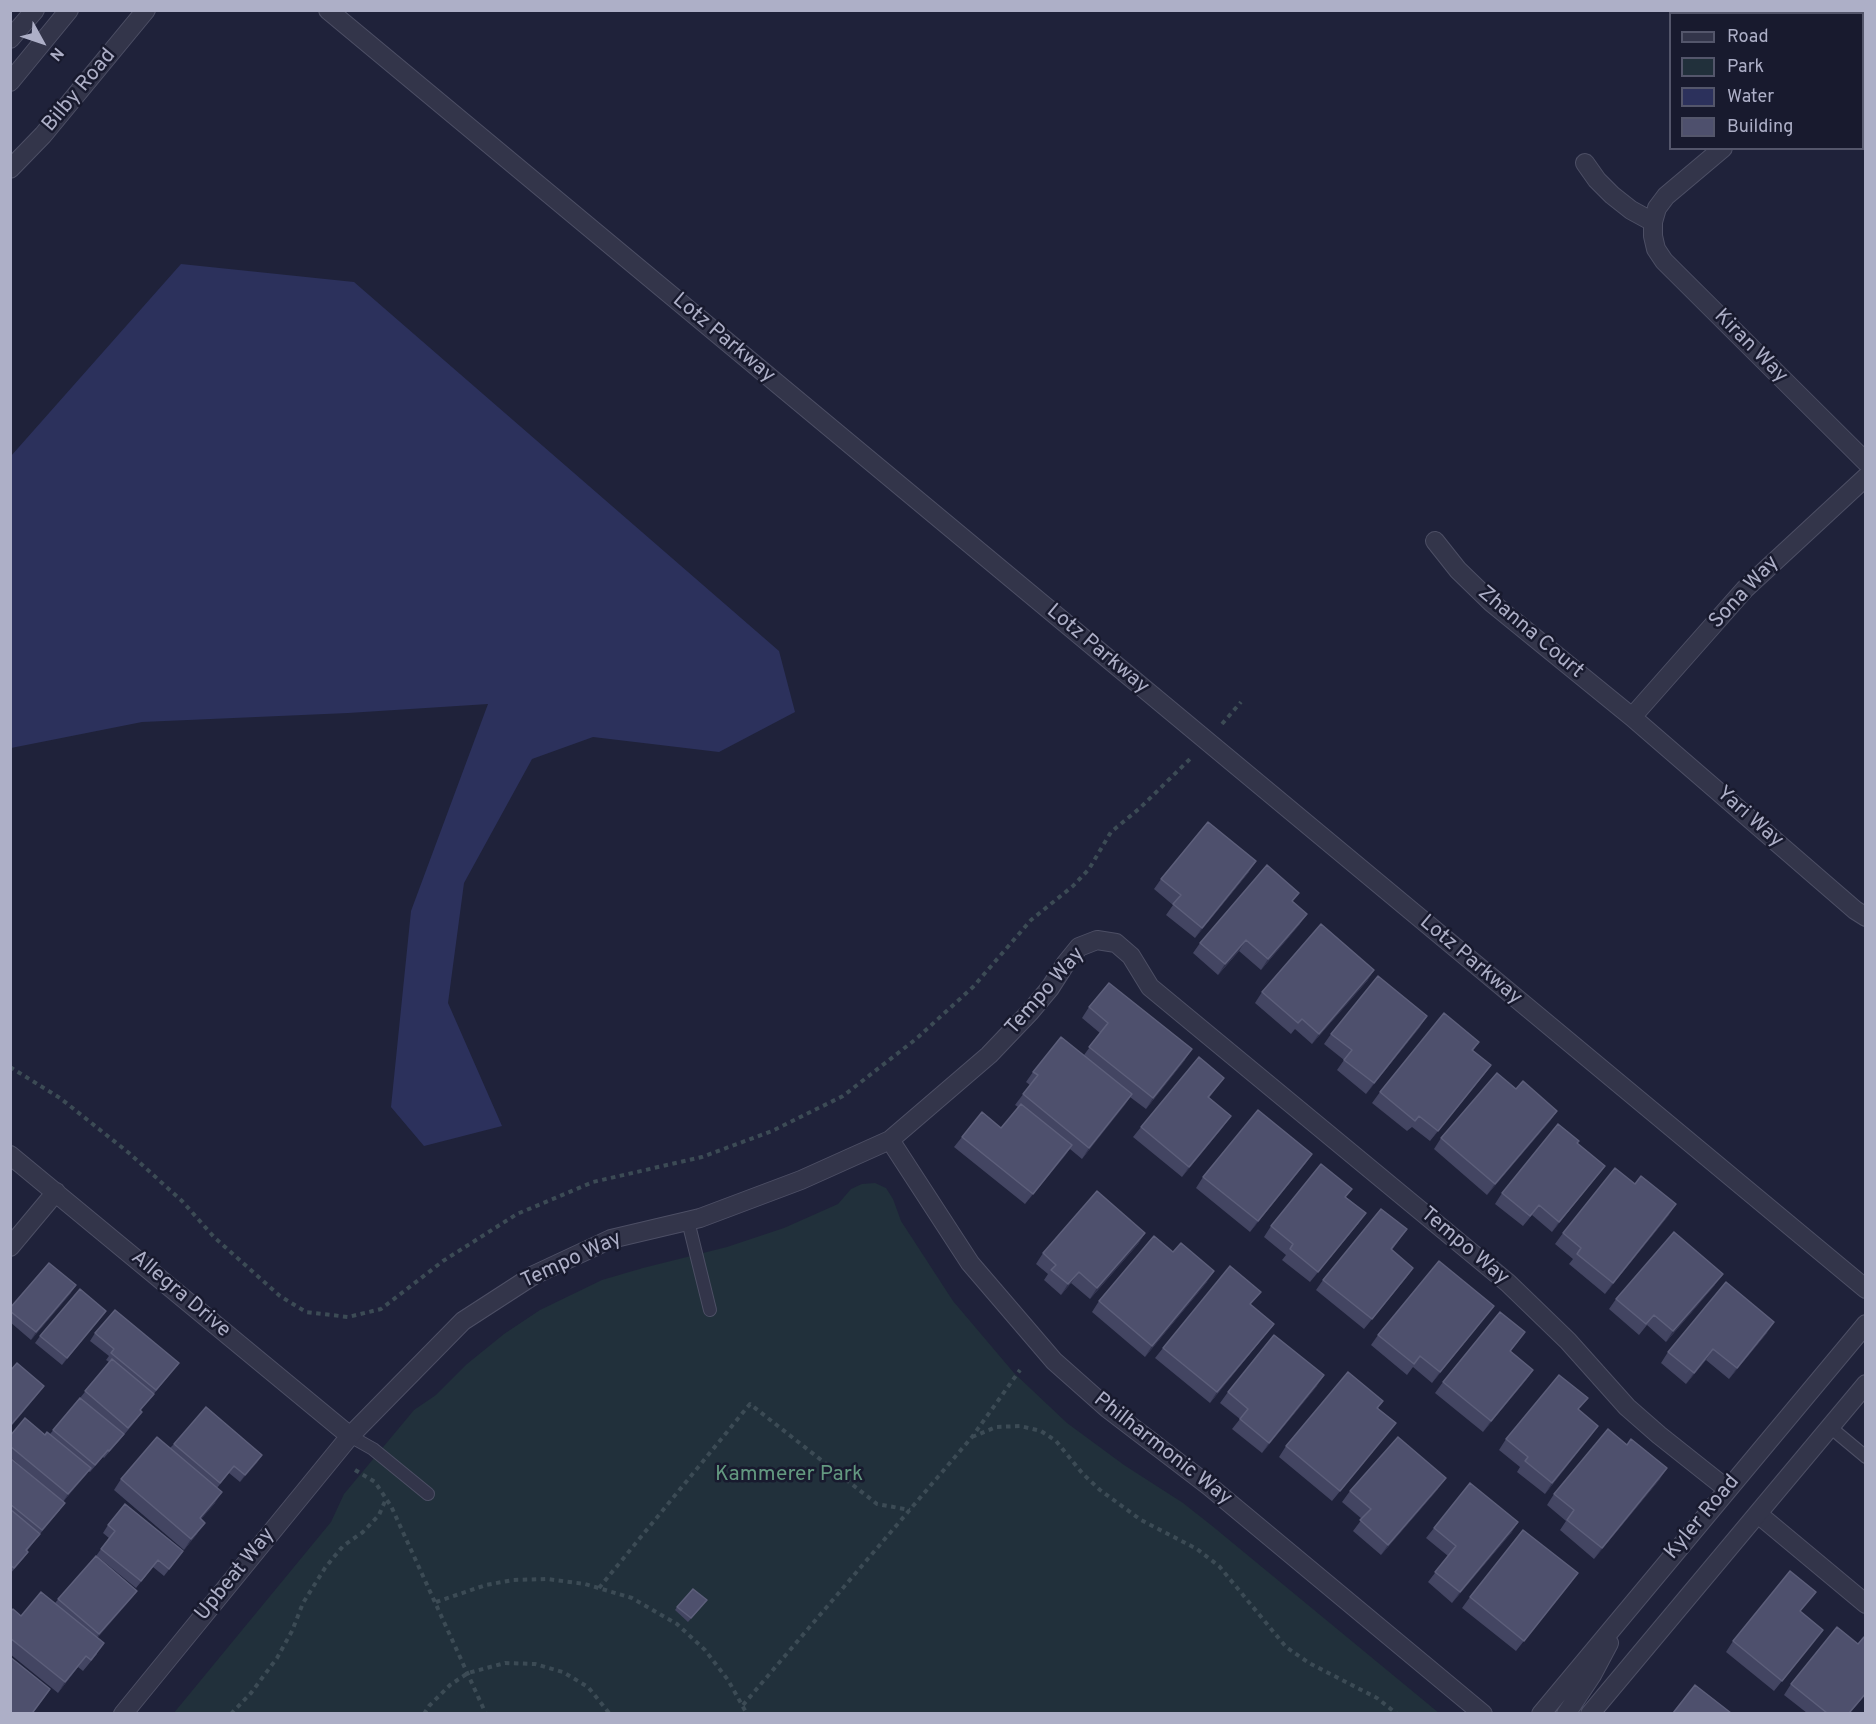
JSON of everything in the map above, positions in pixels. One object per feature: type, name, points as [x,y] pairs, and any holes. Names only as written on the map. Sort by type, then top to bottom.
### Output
[{"type":"street","points":[[10,39],[35,10]]},
{"type":"street","points":[[10,82],[69,10]]},
{"type":"street","name":"Bilby Road","points":[[10,170],[43,135],[146,10]]},
{"type":"street","name":"Lotz Parkway","points":[[328,10],[1866,1289]]},
{"type":"street","points":[[1585,163],[1612,195],[1631,210],[1653,222],[1666,196],[1721,150]]},
{"type":"street","name":"Kiran Way","points":[[1653,222],[1656,249],[1664,261],[1866,462]]},
{"type":"street","name":"Sona Way","points":[[1632,717],[1745,589],[1866,477]]},
{"type":"street","name":"Zhanna Court","points":[[1435,540],[1458,570],[1492,603],[1632,717]]},
{"type":"street","name":"Yari Way","points":[[1632,717],[1855,910],[1866,917]]},
{"type":"street","name":"Tempo Way","points":[[350,1436],[463,1321],[534,1275],[611,1239],[700,1218],[801,1180],[890,1140],[989,1055],[1030,1012],[1079,947],[1096,940],[1116,943],[1131,956],[1150,987],[1508,1283],[1568,1341],[1628,1407],[1659,1436],[1727,1489]]},
{"type":"street","name":"Philharmonic Way","points":[[890,1140],[970,1263],[1054,1362],[1107,1408],[1209,1486],[1483,1713]]},
{"type":"street","name":"Allegra Drive","points":[[10,1155],[350,1436]]},
{"type":"street","points":[[10,1247],[56,1192]]},
{"type":"street","name":"Kyler Road","points":[[1541,1713],[1866,1324]]},
{"type":"street","name":"Kyler Road","points":[[1590,1713],[1866,1384]]},
{"type":"street","name":"Upbeat Way","points":[[123,1713],[350,1436]]},
{"type":"street","points":[[1758,1514],[1866,1604]]},
{"type":"street","points":[[1566,1713],[1592,1675],[1617,1622]]},
{"type":"lane","points":[[688,1221],[710,1311]]},
{"type":"lane","points":[[1830,1427],[1866,1457]]},
{"type":"lane","points":[[350,1436],[373,1449],[428,1494]]},
{"type":"path","points":[[10,1067],[60,1098],[129,1153],[182,1201],[214,1237],[280,1296],[306,1312],[348,1317],[381,1309],[443,1261],[517,1215],[593,1182],[702,1157],[772,1131],[843,1096],[916,1039],[973,987],[1031,921],[1073,886],[1089,869],[1111,832],[1148,801],[1207,741],[1241,702]]},
{"type":"path","points":[[743,1705],[972,1437],[1020,1370]]},
{"type":"path","points":[[598,1588],[750,1404],[877,1504],[910,1510]]},
{"type":"path","points":[[972,1437],[996,1426],[1020,1426],[1041,1431],[1056,1442],[1083,1474],[1120,1506],[1141,1520],[1197,1549],[1219,1566],[1286,1647],[1309,1663],[1377,1698],[1397,1713]]},
{"type":"path","points":[[355,1470],[375,1482],[391,1506],[486,1713]]},
{"type":"path","points":[[231,1713],[251,1693],[277,1658],[303,1603],[325,1568],[343,1546],[363,1532],[379,1515],[386,1498]]},
{"type":"path","points":[[436,1602],[486,1585],[513,1580],[547,1579],[585,1584],[632,1598],[677,1624],[705,1650],[728,1680],[747,1713]]},
{"type":"path","points":[[677,1624],[683,1617]]},
{"type":"path","points":[[424,1713],[450,1685],[468,1673],[505,1663],[535,1664],[563,1672],[588,1688],[610,1713]]},
{"type":"green space","name":"Kammerer Park","points":[[875,1183],[886,1188],[893,1199],[901,1221],[953,1301],[1014,1373],[1067,1423],[1124,1465],[1183,1503],[1439,1713],[173,1714],[331,1522],[344,1494],[414,1410],[436,1395],[467,1364],[504,1334],[540,1310],[602,1280],[727,1247],[784,1228],[838,1204],[851,1189],[862,1184]]},
{"type":"water","points":[[181,264],[354,282],[779,651],[795,712],[719,752],[593,737],[532,759],[464,883],[448,1003],[502,1126],[424,1146],[391,1107],[411,911],[488,704],[142,722],[11,748],[11,456]]},
{"type":"building","points":[[1208,822],[1256,861],[1202,928],[1173,904],[1181,895],[1161,879]]},
{"type":"building","points":[[1267,865],[1299,893],[1292,901],[1307,914],[1268,959],[1246,940],[1225,964],[1200,943]]},
{"type":"building","points":[[1321,924],[1374,970],[1319,1034],[1302,1019],[1298,1023],[1262,992]]},
{"type":"building","points":[[1378,976],[1427,1016],[1374,1083],[1344,1060],[1352,1050],[1331,1034]]},
{"type":"building","points":[[1109,983],[1192,1049],[1153,1098],[1089,1047],[1108,1023],[1089,1007]]},
{"type":"building","points":[[1444,1013],[1479,1042],[1472,1050],[1491,1065],[1438,1131],[1419,1116],[1415,1121],[1380,1092]]},
{"type":"building","points":[[1061,1037],[1132,1094],[1089,1148],[1023,1094],[1038,1075],[1033,1072]]},
{"type":"building","points":[[1199,1057],[1224,1078],[1208,1097],[1231,1116],[1189,1167],[1141,1127]]},
{"type":"building","points":[[1497,1073],[1516,1089],[1523,1081],[1557,1111],[1495,1184],[1441,1138]]},
{"type":"building","points":[[1021,1104],[1072,1145],[1033,1194],[962,1137],[982,1112],[1001,1128]]},
{"type":"building","points":[[1258,1110],[1312,1154],[1258,1221],[1203,1177]]},
{"type":"building","points":[[1558,1124],[1605,1166],[1559,1222],[1539,1205],[1530,1216],[1502,1193]]},
{"type":"building","points":[[1321,1164],[1352,1189],[1345,1197],[1366,1213],[1318,1272],[1290,1249],[1293,1244],[1271,1226]]},
{"type":"building","points":[[1615,1168],[1635,1184],[1641,1176],[1676,1204],[1613,1283],[1577,1254],[1581,1248],[1563,1233]]},
{"type":"building","points":[[1097,1191],[1145,1233],[1097,1288],[1079,1272],[1068,1284],[1051,1270],[1056,1265],[1043,1253]]},
{"type":"building","points":[[1381,1209],[1407,1229],[1391,1249],[1413,1268],[1372,1319],[1323,1280]]},
{"type":"building","points":[[1674,1232],[1723,1274],[1673,1331],[1654,1315],[1646,1324],[1616,1299]]},
{"type":"building","points":[[1154,1236],[1173,1252],[1181,1243],[1214,1271],[1152,1346],[1099,1301]]},
{"type":"building","points":[[1439,1261],[1494,1306],[1440,1372],[1420,1356],[1414,1364],[1378,1335]]},
{"type":"building","points":[[49,1263],[76,1285],[36,1332],[10,1311],[10,1308]]},
{"type":"building","points":[[1230,1266],[1261,1292],[1250,1304],[1274,1324],[1217,1392],[1163,1348]]},
{"type":"building","points":[[1726,1282],[1774,1322],[1737,1368],[1713,1349],[1694,1373],[1668,1352]]},
{"type":"building","points":[[80,1289],[106,1311],[67,1358],[40,1336]]},
{"type":"building","points":[[115,1310],[179,1363],[156,1390],[111,1353],[114,1349],[95,1333]]},
{"type":"building","points":[[1500,1312],[1525,1332],[1510,1351],[1533,1370],[1491,1421],[1443,1382]]},
{"type":"building","points":[[1274,1335],[1324,1375],[1269,1443],[1240,1419],[1248,1409],[1228,1392]]},
{"type":"building","points":[[112,1359],[154,1394],[128,1428],[85,1391]]},
{"type":"building","points":[[17,1363],[44,1386],[10,1426],[10,1371]]},
{"type":"building","points":[[1348,1372],[1383,1401],[1377,1408],[1396,1423],[1340,1491],[1286,1446]]},
{"type":"building","points":[[1559,1375],[1588,1398],[1578,1409],[1598,1426],[1552,1483],[1525,1461],[1528,1457],[1506,1439]]},
{"type":"building","points":[[80,1398],[124,1434],[95,1465],[53,1430]]},
{"type":"building","points":[[206,1407],[262,1455],[245,1475],[234,1466],[220,1483],[174,1444]]},
{"type":"building","points":[[25,1418],[45,1435],[47,1432],[91,1468],[68,1494],[10,1446],[10,1436]]},
{"type":"building","points":[[1608,1429],[1627,1445],[1631,1439],[1667,1468],[1602,1548],[1567,1520],[1574,1510],[1554,1494]]},
{"type":"building","points":[[157,1437],[222,1492],[200,1518],[205,1523],[191,1539],[121,1479]]},
{"type":"building","points":[[1398,1437],[1446,1478],[1388,1545],[1360,1520],[1371,1509],[1350,1491]]},
{"type":"building","points":[[10,1458],[65,1503],[42,1530],[10,1504]]},
{"type":"building","points":[[1470,1483],[1518,1522],[1460,1592],[1435,1572],[1456,1546],[1434,1528]]},
{"type":"building","points":[[125,1504],[183,1551],[169,1569],[158,1560],[141,1581],[101,1549],[115,1531],[108,1525]]},
{"type":"building","points":[[10,1509],[40,1534],[14,1568],[10,1565]]},
{"type":"building","points":[[1523,1530],[1578,1573],[1524,1641],[1470,1597]]},
{"type":"building","points":[[96,1556],[137,1591],[99,1634],[58,1599]]},
{"type":"building","points":[[1790,1571],[1816,1592],[1800,1611],[1823,1630],[1782,1681],[1733,1641]]},
{"type":"building","points":[[693,1589],[707,1600],[691,1618],[677,1607]]},
{"type":"building","points":[[41,1592],[104,1643],[91,1660],[86,1656],[65,1682],[10,1638],[10,1612],[13,1609],[21,1616]]},
{"type":"building","points":[[1837,1627],[1858,1644],[1864,1637],[1866,1638],[1866,1693],[1849,1713],[1827,1713],[1791,1684]]},
{"type":"building","points":[[10,1657],[50,1689],[33,1712],[35,1713],[10,1713]]},
{"type":"building","points":[[1695,1685],[1731,1713],[1673,1713]]}]
